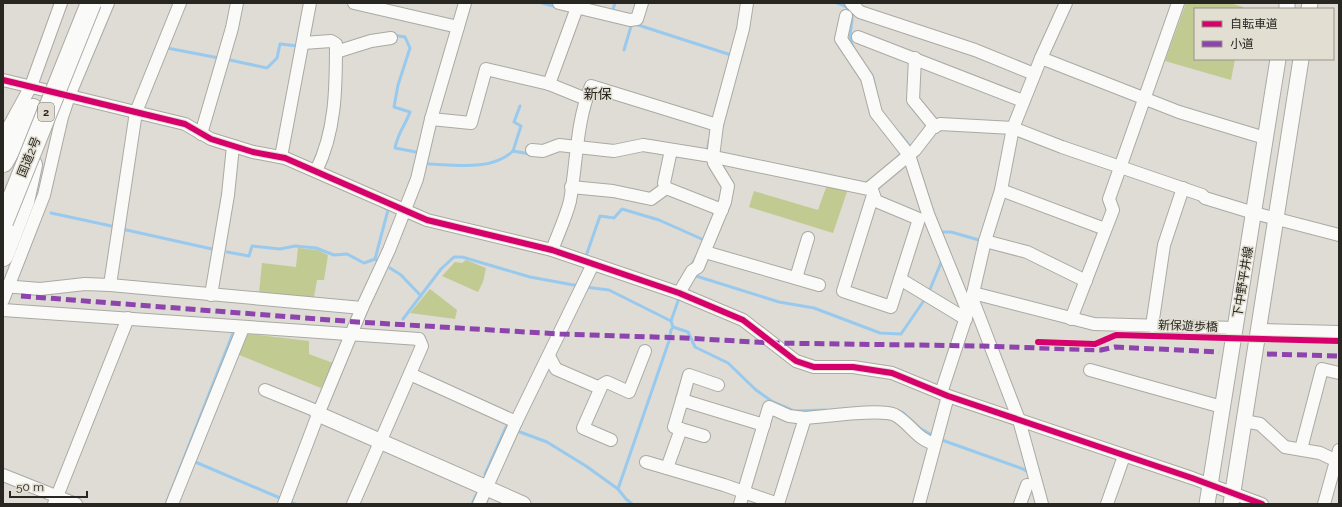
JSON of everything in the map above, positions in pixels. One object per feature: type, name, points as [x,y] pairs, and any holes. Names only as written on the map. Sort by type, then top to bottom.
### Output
[{"type":"highway","name":"国道2号","points":[[3,222],[76,3]]},
{"type":"highway","name":"国道2号","points":[[3,185],[91,3]]},
{"type":"highway","points":[[3,162],[38,115]]},
{"type":"highway","points":[[3,256],[24,202],[38,115]]},
{"type":"street","points":[[3,137],[31,86],[61,3]]},
{"type":"street","points":[[3,300],[6,286],[44,195],[62,117],[69,96],[108,3]]},
{"type":"street","points":[[110,285],[136,112],[180,3]]},
{"type":"street","points":[[201,134],[223,59],[237,3]]},
{"type":"street","points":[[281,157],[310,3]]},
{"type":"street","points":[[354,3],[458,28]]},
{"type":"street","points":[[284,504],[319,413],[362,308],[405,212],[417,179],[431,119],[465,3]]},
{"type":"street","points":[[559,3],[576,9],[630,20],[637,19],[642,3]]},
{"type":"street","points":[[679,293],[692,271],[698,267],[705,252],[728,186],[709,156],[715,124],[743,29],[747,3]]},
{"type":"street","points":[[851,3],[860,12],[975,50],[1034,74]]},
{"type":"street","points":[[919,504],[944,394],[970,306],[985,241],[1001,190],[1013,128],[1034,74],[1066,3]]},
{"type":"street","points":[[1072,319],[1113,210],[1109,199],[1178,3]]},
{"type":"street","points":[[549,84],[576,9]]},
{"type":"street","points":[[846,16],[841,39],[867,78],[876,113],[912,153],[928,214],[970,306],[1015,419],[1042,504]]},
{"type":"street","points":[[858,37],[1024,100]]},
{"type":"street","points":[[336,48],[392,38]]},
{"type":"street","points":[[302,46],[331,41],[336,48],[334,117],[322,158],[316,171]]},
{"type":"street","points":[[915,58],[913,100],[935,126]]},
{"type":"street","points":[[1041,58],[1145,97],[1179,112],[1265,138]]},
{"type":"street","name":"下中野平井線","points":[[1207,504],[1278,60]]},
{"type":"street","name":"下中野平井線","points":[[1232,499],[1301,60]]},
{"type":"street","points":[[431,119],[471,123],[486,68],[549,84],[586,99]]},
{"type":"street","points":[[3,80],[185,124],[211,139],[233,146],[281,157],[316,171],[405,212],[427,220],[552,250],[679,293],[743,320],[796,361],[814,367],[853,367],[892,373],[944,394],[1015,419],[1211,485],[1232,499],[1262,504]]},
{"type":"street","points":[[552,250],[569,202],[576,149],[586,99],[591,86],[715,124]]},
{"type":"street","points":[[532,150],[542,151],[559,145],[576,149],[614,151],[640,145],[671,153],[709,156],[868,189],[872,191],[876,201],[919,219],[890,307],[843,291],[872,191],[912,153],[935,126],[940,124],[963,124],[1013,128],[1062,147],[1183,188],[1206,198],[1254,213],[1339,235]]},
{"type":"street","points":[[211,295],[228,196],[233,146]]},
{"type":"street","points":[[666,188],[664,183],[671,153]]},
{"type":"street","points":[[571,187],[613,191],[651,199],[666,188]]},
{"type":"street","points":[[666,188],[719,209]]},
{"type":"street","points":[[1152,326],[1164,245],[1183,188]]},
{"type":"street","points":[[1001,190],[1105,229]]},
{"type":"street","points":[[796,278],[808,238]]},
{"type":"street","points":[[985,241],[1027,252],[1086,281]]},
{"type":"street","points":[[705,252],[819,284]]},
{"type":"street","points":[[479,504],[516,422],[593,264]]},
{"type":"street","points":[[900,279],[928,296],[970,306],[1072,319],[1094,324],[1236,328]]},
{"type":"street","points":[[6,286],[40,289],[85,284],[110,285],[362,308]]},
{"type":"street","points":[[3,310],[128,318],[243,328],[419,339],[422,346],[353,504]]},
{"type":"street","points":[[55,500],[128,318]]},
{"type":"street","points":[[172,504],[243,328]]},
{"type":"street","points":[[1259,330],[1339,332]]},
{"type":"street","points":[[611,440],[583,428],[602,385],[607,382],[629,392],[645,350]]},
{"type":"street","points":[[549,356],[556,369],[600,388]]},
{"type":"street","points":[[1301,449],[1322,369],[1339,373]]},
{"type":"street","points":[[1090,370],[1222,407]]},
{"type":"street","points":[[410,374],[516,422]]},
{"type":"street","points":[[704,436],[674,427],[689,375],[718,385]]},
{"type":"street","points":[[266,390],[523,504]]},
{"type":"street","points":[[682,400],[764,424]]},
{"type":"street","points":[[740,504],[769,407],[789,416],[805,418],[870,413],[893,414],[933,441]]},
{"type":"street","points":[[646,462],[778,504],[805,418]]},
{"type":"street","points":[[1244,421],[1260,424],[1285,447],[1301,449],[1338,458],[1324,504]]},
{"type":"street","points":[[667,468],[681,429]]},
{"type":"street","points":[[1108,504],[1124,456]]},
{"type":"street","points":[[3,475],[55,500],[76,504]]},
{"type":"street","points":[[1020,504],[1027,485]]},
{"type":"green space","points":[[1186,3],[1230,3],[1243,7],[1194,8],[1194,60],[1235,60],[1231,80],[1165,61]]},
{"type":"green space","points":[[827,185],[848,189],[833,233],[749,207],[754,191],[818,210]]},
{"type":"green space","points":[[298,248],[317,250],[328,255],[324,280],[317,280],[314,297],[259,293],[262,263],[296,267]]},
{"type":"green space","points":[[466,260],[486,268],[483,282],[478,292],[442,276],[455,262],[462,263]]},
{"type":"green space","points":[[430,289],[457,310],[455,319],[410,313]]},
{"type":"green space","points":[[250,334],[309,341],[309,354],[333,363],[321,388],[237,354],[246,335]]},
{"type":"waterway","points":[[542,3],[557,7]]},
{"type":"waterway","points":[[612,12],[615,3]]},
{"type":"waterway","points":[[837,3],[846,6],[852,15],[850,33],[853,47]]},
{"type":"waterway","points":[[624,50],[632,23]]},
{"type":"waterway","points":[[635,24],[731,55]]},
{"type":"waterway","points":[[393,35],[405,37],[410,48],[398,85],[394,107],[410,112],[395,148],[416,152]]},
{"type":"waterway","points":[[225,59],[267,68],[277,58],[280,44],[298,46]]},
{"type":"waterway","points":[[167,48],[219,58]]},
{"type":"waterway","points":[[873,78],[877,96]]},
{"type":"waterway","points":[[513,151],[521,126],[514,122],[520,106]]},
{"type":"waterway","points":[[900,134],[911,148]]},
{"type":"waterway","points":[[707,153],[709,141]]},
{"type":"waterway","points":[[429,164],[462,166],[484,164],[495,162],[513,151],[530,154]]},
{"type":"waterway","points":[[376,260],[375,259],[388,210],[383,207]]},
{"type":"waterway","points":[[586,256],[600,216],[614,218],[622,209],[659,220],[704,240]]},
{"type":"waterway","points":[[51,213],[116,227]]},
{"type":"waterway","points":[[122,229],[212,249]]},
{"type":"waterway","points":[[940,232],[951,232],[979,240]]},
{"type":"waterway","points":[[227,252],[249,256],[252,246],[280,249],[295,246],[316,248],[334,255],[347,254],[364,263],[375,259]]},
{"type":"waterway","points":[[692,264],[697,256]]},
{"type":"waterway","points":[[403,319],[441,269],[454,257],[462,257],[530,277],[579,286]]},
{"type":"waterway","points":[[928,294],[943,258]]},
{"type":"waterway","points":[[390,268],[401,275],[421,296]]},
{"type":"waterway","points":[[696,276],[779,302],[814,308],[880,333],[901,334],[925,299]]},
{"type":"waterway","points":[[585,287],[609,290],[671,321]]},
{"type":"waterway","points":[[618,489],[669,341],[673,327],[671,321],[678,301]]},
{"type":"waterway","points":[[673,327],[688,332],[695,347],[728,363],[756,390],[773,402],[794,411],[825,410]]},
{"type":"waterway","points":[[166,504],[233,333]]},
{"type":"waterway","points":[[902,412],[921,429],[934,436]]},
{"type":"waterway","points":[[485,474],[506,427],[508,428]]},
{"type":"waterway","points":[[520,432],[547,442],[586,466],[618,489],[632,504]]},
{"type":"waterway","points":[[939,439],[1023,469],[1030,473]]},
{"type":"waterway","points":[[193,461],[280,498]]},
{"type":"waterway","points":[[472,504],[476,495]]},
{"type":"marked path","points":[[21,296],[357,322],[560,334],[685,338],[772,343],[982,346],[1101,350],[1115,347],[1219,352]]},
{"type":"marked path","points":[[1267,354],[1339,356]]},
{"type":"cycle path","points":[[3,80],[185,124],[211,139],[253,152],[285,158],[427,220],[552,250],[679,293],[743,320],[796,361],[814,367],[853,367],[892,373],[948,396],[1192,478],[1262,504]]},
{"type":"cycle path","name":"新保遊歩橋","points":[[1038,342],[1095,344],[1116,335],[1339,341]]},
{"type":"district","name":"新保","points":[[598,94]]}]
